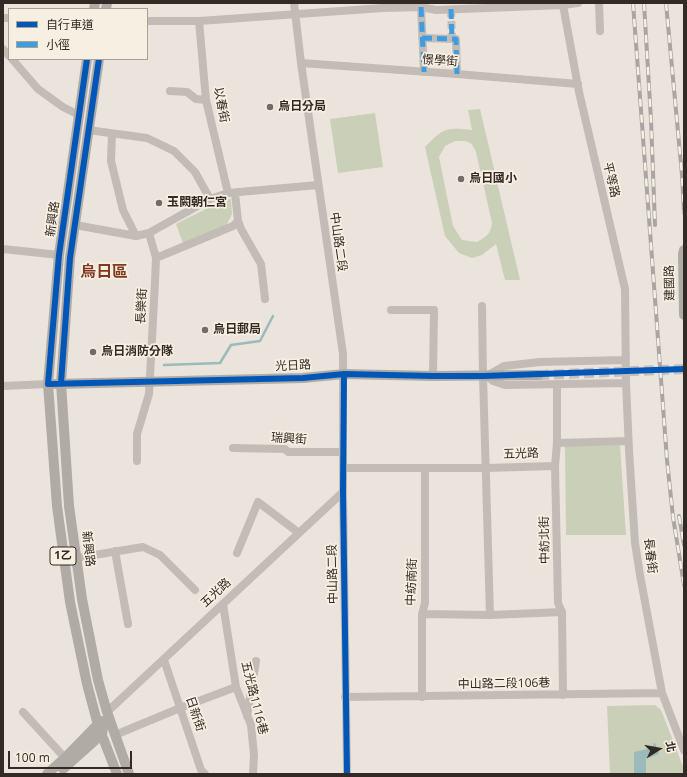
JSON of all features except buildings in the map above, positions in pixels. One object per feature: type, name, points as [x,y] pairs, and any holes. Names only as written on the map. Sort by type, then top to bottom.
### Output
[{"type":"main road","name":"新興路","points":[[87,60],[59,255],[48,384],[57,506],[70,602],[87,684],[100,729],[116,774]]},
{"type":"main road","name":"新興路","points":[[99,60],[75,225],[66,304],[61,383],[69,506],[88,631],[98,680],[107,712],[129,774]]},
{"type":"main road","name":"建國路","points":[[684,250],[684,315]]},
{"type":"main road","name":"光日路","points":[[48,384],[303,378],[344,374],[433,376],[539,375]]},
{"type":"main road","points":[[57,774],[100,729],[107,712]]},
{"type":"main road","points":[[46,774],[100,729]]},
{"type":"street","name":"中山路二段","points":[[294,3],[318,185],[343,354],[343,492],[347,774]]},
{"type":"street","points":[[148,21],[199,21],[383,6],[436,7],[564,5],[578,3]]},
{"type":"street","points":[[598,3],[600,31]]},
{"type":"street","name":"平等路","points":[[564,5],[578,84],[625,289],[625,360]]},
{"type":"street","points":[[421,7],[424,72]]},
{"type":"street","name":"以春街","points":[[199,21],[206,100],[232,193],[238,221],[261,264],[265,299]]},
{"type":"street","points":[[422,38],[456,39],[457,74]]},
{"type":"street","points":[[13,60],[38,89],[63,107],[79,115]]},
{"type":"street","name":"憬學街","points":[[301,63],[578,84]]},
{"type":"street","points":[[170,91],[186,92],[196,99],[206,100]]},
{"type":"street","points":[[88,130],[147,138],[174,151],[195,172],[210,199]]},
{"type":"street","points":[[112,134],[111,161],[123,210],[136,236]]},
{"type":"street","points":[[75,225],[136,236],[149,233],[210,199],[232,193],[318,185]]},
{"type":"street","points":[[156,258],[224,231],[238,221]]},
{"type":"street","name":"長樂街","points":[[137,462],[137,434],[149,394],[156,258],[149,233]]},
{"type":"street","points":[[3,249],[59,255]]},
{"type":"street","points":[[482,306],[490,615]]},
{"type":"street","points":[[391,310],[434,310],[433,376]]},
{"type":"street","points":[[485,376],[504,366],[540,362],[625,360]]},
{"type":"street","name":"長春街","points":[[625,360],[628,441],[636,551],[662,693],[684,750]]},
{"type":"street","name":"光日路","points":[[485,376],[493,381],[505,385],[626,383]]},
{"type":"street","name":"光日路","points":[[3,386],[48,384]]},
{"type":"street","name":"中紡北街","points":[[557,384],[557,443],[555,466],[558,603],[562,612],[563,694]]},
{"type":"street","points":[[557,443],[628,441]]},
{"type":"street","name":"瑞興街","points":[[233,448],[285,449],[288,452],[343,452]]},
{"type":"street","name":"五光路","points":[[343,468],[486,468],[555,466]]},
{"type":"street","name":"中紡南街","points":[[422,697],[422,614],[425,604],[425,468]]},
{"type":"street","name":"五光路","points":[[107,712],[343,492]]},
{"type":"street","points":[[237,552],[258,502],[299,533]]},
{"type":"street","points":[[76,558],[143,547],[160,555],[195,590]]},
{"type":"street","points":[[115,551],[128,624]]},
{"type":"street","name":"五光路1116巷","points":[[223,604],[236,687],[250,725],[254,755],[252,774]]},
{"type":"street","points":[[422,614],[490,615],[562,612]]},
{"type":"street","name":"日新街","points":[[164,660],[201,770],[205,774]]},
{"type":"street","points":[[247,716],[256,661]]},
{"type":"street","points":[[115,735],[236,687]]},
{"type":"street","name":"中山路二段106巷","points":[[345,697],[662,693]]},
{"type":"street","points":[[23,712],[65,758]]},
{"type":"green space","points":[[480,109],[520,280],[505,280],[496,244],[482,255],[472,258],[459,253],[445,236],[425,147],[441,132],[446,130],[472,130],[468,110]],"holes":[[[455,141],[466,141],[471,143],[476,152],[492,223],[488,235],[477,242],[462,240],[453,226],[439,157],[445,146]]]},
{"type":"green space","points":[[375,113],[383,167],[338,173],[330,119]]},
{"type":"green space","points":[[231,199],[232,214],[226,226],[183,243],[176,224],[217,202]]},
{"type":"green space","points":[[620,445],[626,535],[566,535],[565,446]]},
{"type":"green space","points":[[655,705],[661,710],[684,769],[684,774],[610,774],[607,706]]},
{"type":"water","points":[[654,743],[659,754],[646,759],[646,774],[634,774],[634,752],[652,748]]},
{"type":"waterway","points":[[164,365],[220,363],[231,345],[260,341],[273,316]]},
{"type":"tunnel","points":[[451,9],[452,39]]},
{"type":"tunnel","points":[[539,375],[684,369]]},
{"type":"railway","points":[[633,3],[667,460],[673,517],[684,585]]},
{"type":"railway","points":[[644,3],[651,120],[655,225]]},
{"type":"railway","points":[[666,3],[682,175],[684,213]]},
{"type":"railway","points":[[679,516],[684,545]]},
{"type":"marked path","points":[[421,7],[424,72]]},
{"type":"marked path","points":[[451,9],[452,39]]},
{"type":"marked path","points":[[422,38],[456,39],[457,74]]},
{"type":"cycle path","points":[[87,60],[59,255],[48,384],[303,378],[344,374],[483,376],[684,369]]},
{"type":"cycle path","points":[[61,383],[70,258],[99,60]]},
{"type":"cycle path","points":[[344,374],[343,492],[347,774]]},
{"type":"place","name":"烏日分局","points":[[270,107]]},
{"type":"place","name":"烏日國小","points":[[461,179]]},
{"type":"place","name":"玉闕朝仁宮","points":[[159,203]]},
{"type":"place","name":"烏日郵局","points":[[205,330]]},
{"type":"place","name":"烏日消防分隊","points":[[93,352]]},
{"type":"district","name":"烏日區","points":[[104,272]]}]
